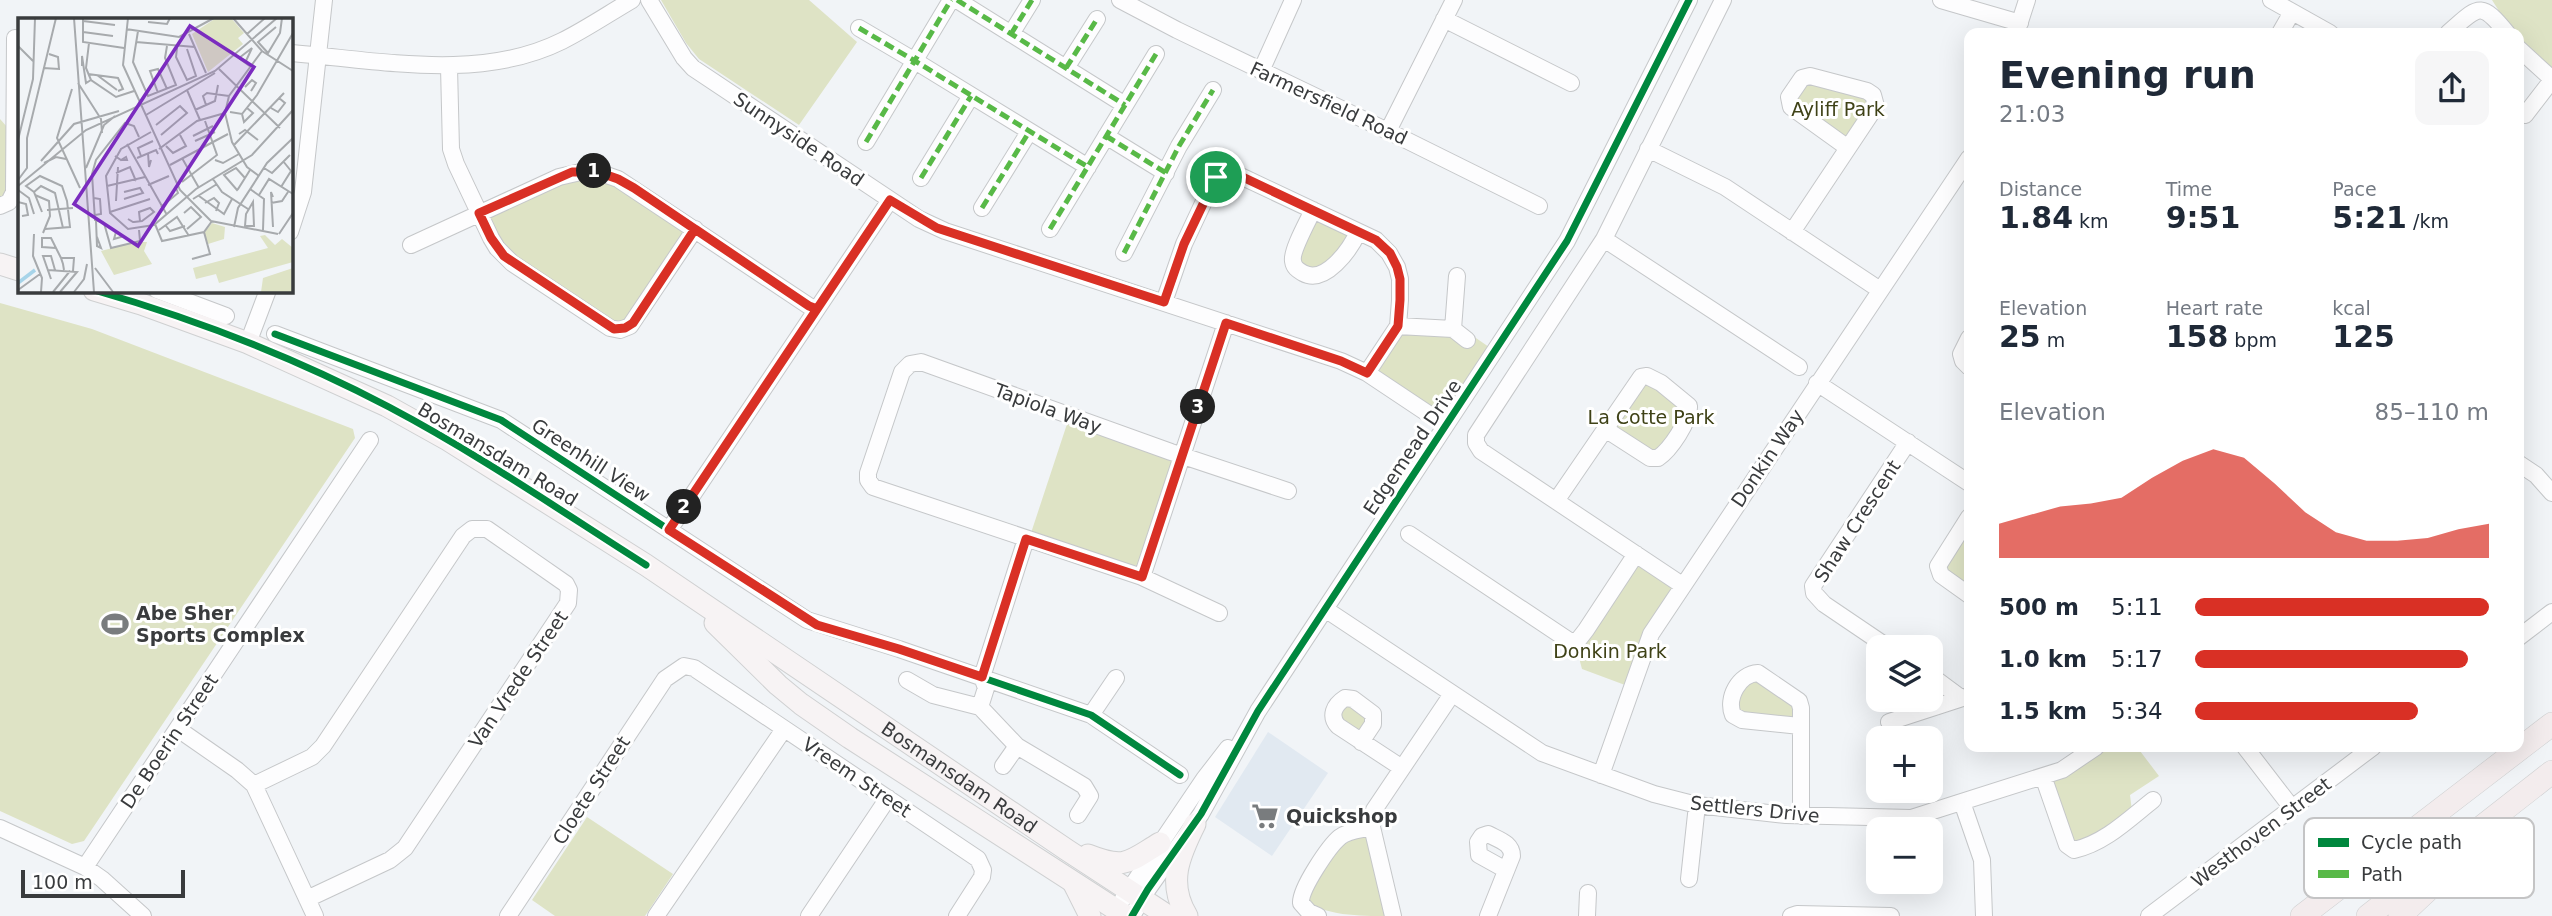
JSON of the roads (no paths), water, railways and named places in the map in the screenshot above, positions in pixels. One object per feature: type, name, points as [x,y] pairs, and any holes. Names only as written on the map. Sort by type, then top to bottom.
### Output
[{"type":"highway","points":[[2524,746],[2552,724]]},
{"type":"highway","points":[[2430,818],[2516,752]]},
{"type":"highway","points":[[2493,818],[2551,773]]},
{"type":"highway","points":[[2503,818],[2551,773]]},
{"type":"highway","points":[[2302,916],[2325,898]]},
{"type":"highway","points":[[2368,916],[2391,898]]},
{"type":"highway","points":[[2400,916],[2419,898]]},
{"type":"main road","points":[[0,264],[18,270]]},
{"type":"main road","name":"Bosmansdam Road","points":[[101,292],[248,343],[387,406],[448,440],[646,565],[1059,845],[1126,908]]},
{"type":"main road","name":"Bosmansdam Road","points":[[646,565],[715,623],[778,685],[861,746],[1073,882],[1126,908],[1168,916]]},
{"type":"main road","points":[[1187,916],[1178,895],[1176,872],[1181,853],[1195,824]]},
{"type":"main road","points":[[1059,845],[1099,860],[1122,863],[1136,859],[1160,843]]},
{"type":"main road","points":[[1073,882],[1090,916]]},
{"type":"street","points":[[292,228],[303,192],[324,0]]},
{"type":"street","points":[[292,52],[449,67],[484,63],[536,51],[561,42],[632,0]]},
{"type":"street","name":"Sunnyside Road","points":[[649,0],[684,58],[693,68],[890,200],[937,228],[1341,361],[1367,373],[1445,425]]},
{"type":"street","points":[[866,142],[951,0]]},
{"type":"street","points":[[957,0],[1125,105]]},
{"type":"street","points":[[1011,34],[1032,0]]},
{"type":"street","points":[[1261,71],[1293,0]]},
{"type":"street","points":[[1388,131],[1454,0]]},
{"type":"street","name":"Edgemead Drive","points":[[1126,908],[1195,824],[1258,711],[1567,242],[1689,0]]},
{"type":"street","points":[[1682,585],[1481,451],[1476,443],[1476,435],[1605,239],[1723,0]]},
{"type":"street","points":[[1941,0],[2018,28],[2026,0]]},
{"type":"street","points":[[2271,0],[2321,28]]},
{"type":"street","name":"Farmersfield Road","points":[[1129,2],[1261,71],[1539,206]]},
{"type":"street","points":[[2454,28],[2474,11],[2482,9],[2492,13],[2503,28]]},
{"type":"street","points":[[2283,28],[2292,12]]},
{"type":"street","points":[[1066,68],[1097,19]]},
{"type":"street","points":[[1444,19],[1571,83]]},
{"type":"street","points":[[859,29],[1088,167]]},
{"type":"street","points":[[0,206],[9,201],[14,192],[7,114],[11,37]]},
{"type":"street","points":[[1051,229],[1156,54]]},
{"type":"street","points":[[2524,54],[2552,80],[2525,115]]},
{"type":"street","points":[[449,67],[451,149],[491,238],[504,256],[610,328],[617,330],[633,323],[695,229]]},
{"type":"street","points":[[1792,232],[1874,111],[1876,102],[1873,95],[1856,87],[1810,76],[1802,78],[1789,97],[1791,107],[1847,148]]},
{"type":"street","points":[[1124,253],[1179,146],[1213,90]]},
{"type":"street","points":[[921,178],[971,96]]},
{"type":"street","points":[[982,208],[1030,132]]},
{"type":"street","points":[[1106,136],[1167,173]]},
{"type":"street","points":[[1648,149],[1725,187],[1880,290]]},
{"type":"street","name":"Donkin Way","points":[[1601,775],[1651,634],[1964,165]]},
{"type":"street","points":[[411,245],[559,177],[585,170],[618,179],[817,309]]},
{"type":"street","points":[[1164,302],[1184,244],[1219,174],[1232,172],[1383,246],[1397,267],[1400,279],[1398,326],[1367,373]]},
{"type":"street","points":[[669,530],[890,200]]},
{"type":"street","points":[[1313,210],[1293,257],[1298,271],[1310,277],[1320,275],[1346,254],[1358,232]]},
{"type":"street","points":[[1605,239],[1799,367]]},
{"type":"street","points":[[1453,329],[1457,276]]},
{"type":"street","points":[[162,292],[226,316]]},
{"type":"street","points":[[248,343],[267,292]]},
{"type":"street","points":[[1142,577],[1226,323]]},
{"type":"street","points":[[1398,326],[1453,329],[1467,340]]},
{"type":"street","name":"Greenhill View","points":[[275,334],[501,420],[817,625],[899,649],[1091,715],[1180,775]]},
{"type":"street","name":"Tapiola Way","points":[[1026,539],[877,490],[870,484],[868,472],[902,372],[914,363],[921,362],[1182,456],[1288,491]]},
{"type":"street","points":[[1556,500],[1605,429],[1643,376],[1661,383],[1689,406],[1689,415],[1664,454],[1658,458],[1650,458],[1605,429]]},
{"type":"street","points":[[1817,383],[1964,480]]},
{"type":"street","name":"De Boerin Street","points":[[85,867],[370,440]]},
{"type":"street","name":"Shaw Crescent","points":[[1870,635],[1824,604],[1814,593],[1813,586],[1908,442]]},
{"type":"street","points":[[2524,467],[2536,475],[2552,493]]},
{"type":"street","points":[[1964,525],[1938,566],[1941,575],[1964,591]]},
{"type":"street","name":"Van Vrede Street","points":[[254,785],[312,757],[323,746],[463,536],[472,529],[487,529],[566,584],[569,590],[568,603],[405,848],[390,860],[307,899]]},
{"type":"street","points":[[1409,534],[1564,640],[1571,642],[1579,639],[1586,631],[1636,554]]},
{"type":"street","points":[[980,707],[986,688],[982,677],[1026,539],[1142,577],[1219,613]]},
{"type":"street","name":"Settlers Drive","points":[[1325,609],[1542,753],[1667,798],[1697,805],[1801,816],[1902,818],[1924,815],[2043,776],[2071,765],[2089,752]]},
{"type":"street","points":[[2524,631],[2552,612]]},
{"type":"street","name":"Vreem Street","points":[[678,668],[694,668],[978,859],[982,877],[957,916]]},
{"type":"street","name":"Cloete Street","points":[[508,916],[665,679],[678,668]]},
{"type":"street","points":[[1800,726],[1742,720],[1732,715],[1731,698],[1746,677],[1758,673],[1796,698],[1801,708],[1801,816]]},
{"type":"street","points":[[1091,715],[1116,678]]},
{"type":"street","points":[[907,680],[933,695],[980,707],[1017,746],[1087,788],[1090,796],[1078,815]]},
{"type":"street","points":[[1943,683],[1964,696]]},
{"type":"street","points":[[1393,916],[1372,827],[1374,810],[1452,694]]},
{"type":"street","points":[[1889,722],[1964,697]]},
{"type":"street","name":"Edgemead Drive","points":[[1126,908],[1160,843],[1204,779],[1258,711]]},
{"type":"street","points":[[178,729],[254,785],[315,916]]},
{"type":"street","points":[[656,916],[784,729]]},
{"type":"street","points":[[1361,742],[1402,768]]},
{"type":"street","points":[[1003,766],[1017,746]]},
{"type":"street","points":[[2249,752],[2292,808]]},
{"type":"street","name":"Westhoven Street","points":[[2149,916],[2363,752]]},
{"type":"street","points":[[2043,776],[2067,845],[2074,850],[2111,834],[2153,800]]},
{"type":"street","points":[[808,916],[888,798]]},
{"type":"street","points":[[1962,802],[1982,860],[1984,916]]},
{"type":"street","points":[[1689,879],[1697,805]]},
{"type":"street","points":[[1318,916],[1309,912],[1301,903],[1304,889],[1340,838],[1350,832],[1372,827]]},
{"type":"street","points":[[0,828],[85,867],[143,916]]},
{"type":"street","points":[[1488,916],[1506,870]]},
{"type":"street","points":[[1587,916],[1588,893]]},
{"type":"street","points":[[1791,916],[1891,916]]},
{"type":"place","name":"Abe Sher Sports Complex","points":[[115,624]]},
{"type":"place","name":"Quickshop","points":[[1265,816]]},
{"type":"park label","name":"Ayliff Park","points":[[1838,109]]},
{"type":"park label","name":"La Cotte Park","points":[[1651,417]]},
{"type":"park label","name":"Donkin Park","points":[[1610,651]]}]
